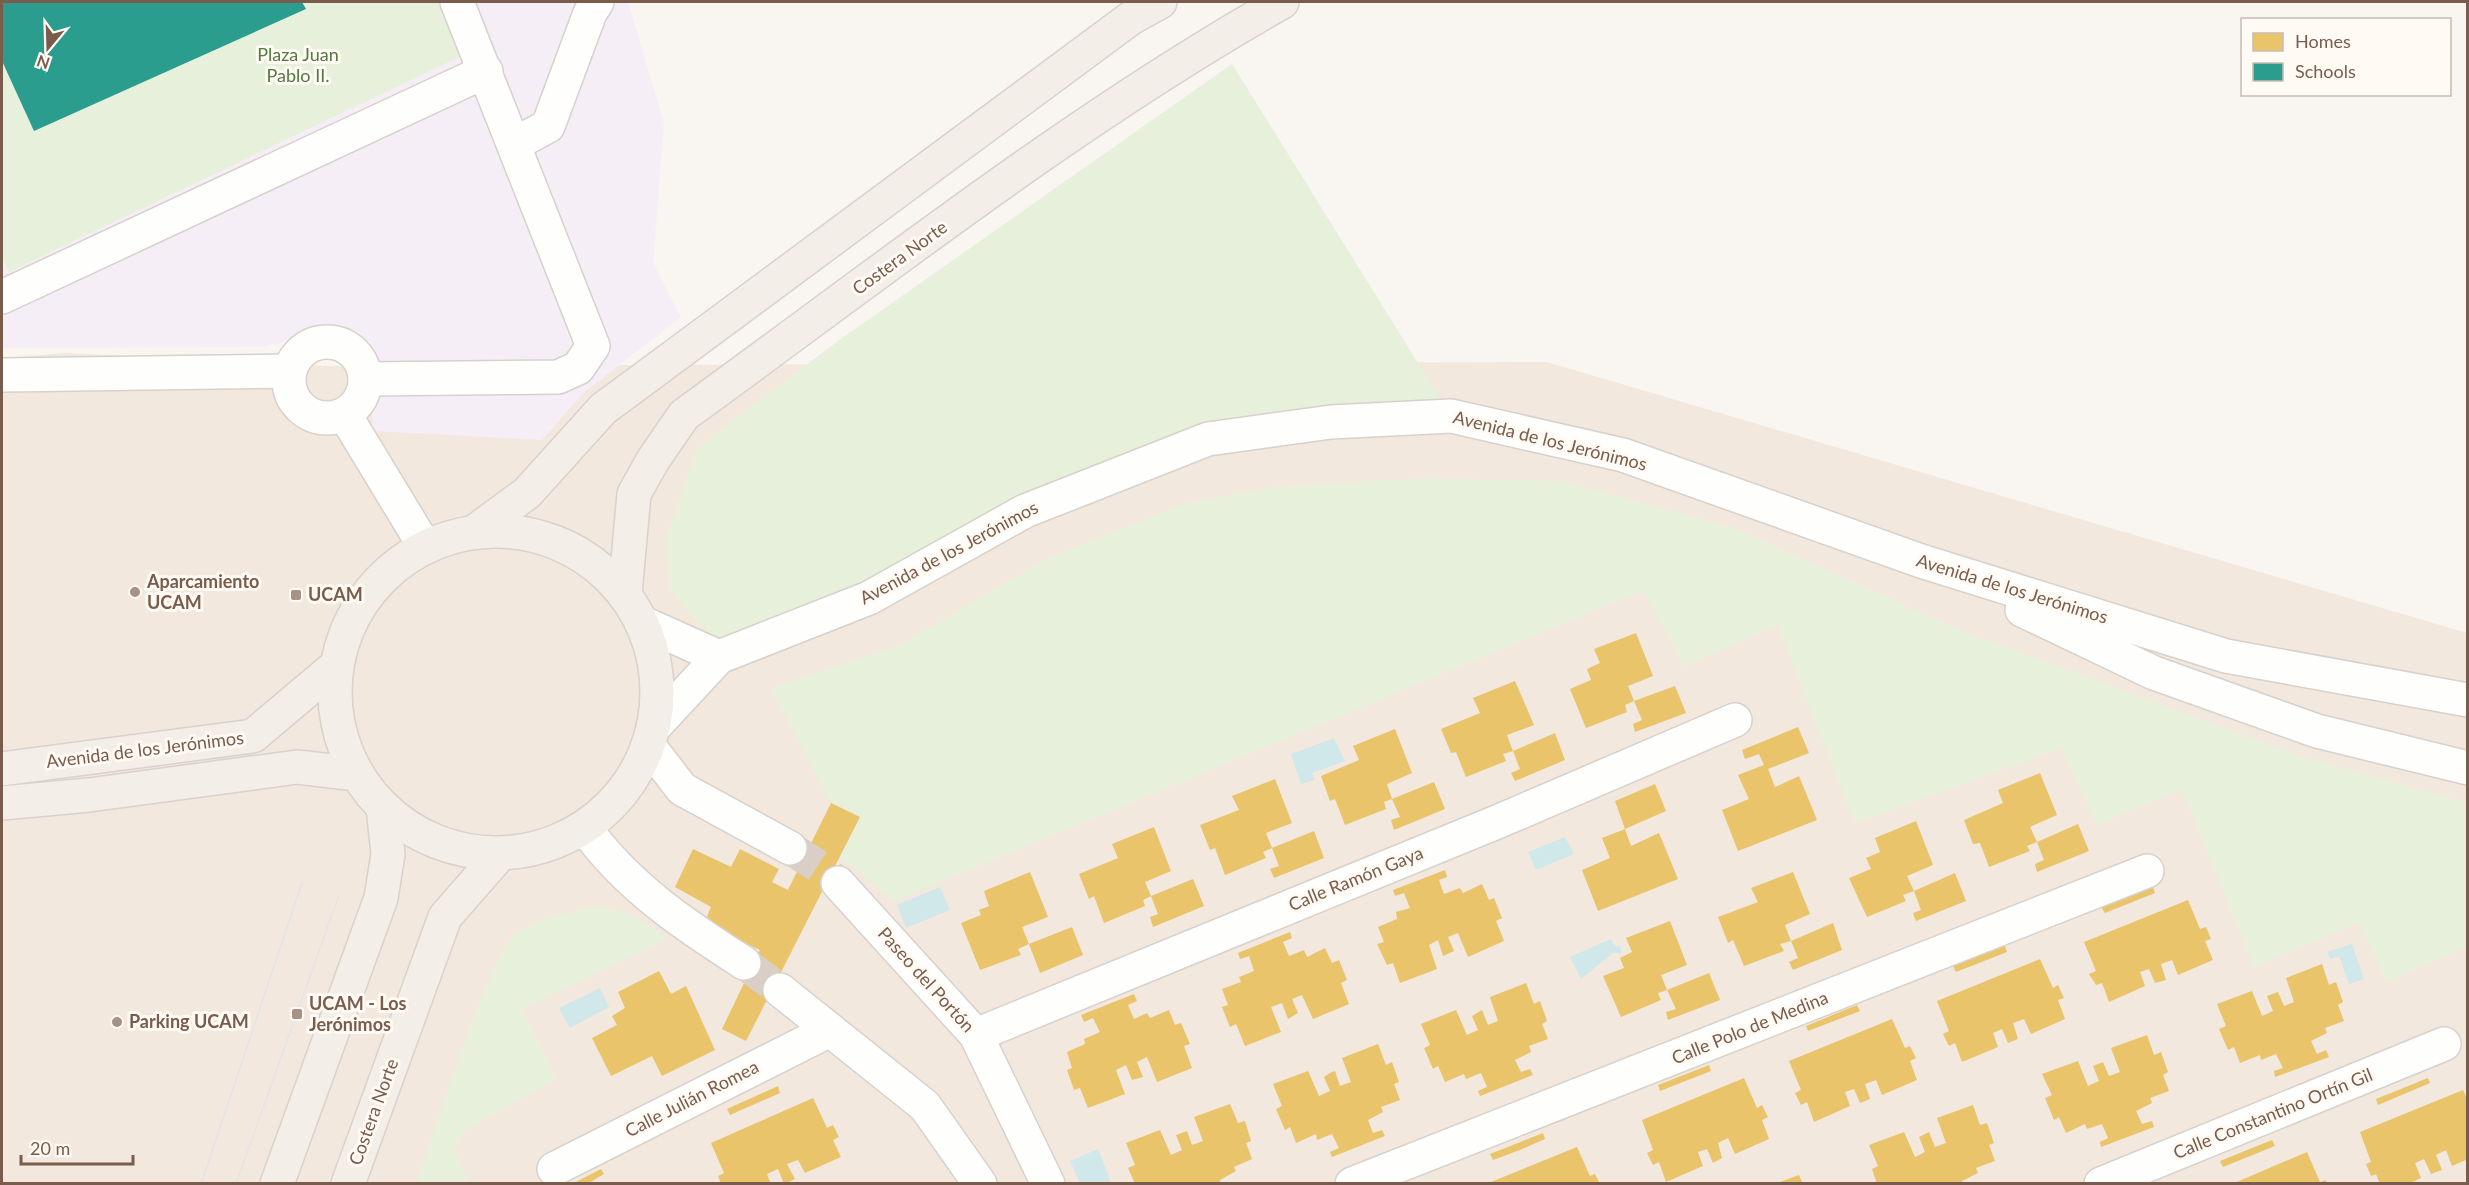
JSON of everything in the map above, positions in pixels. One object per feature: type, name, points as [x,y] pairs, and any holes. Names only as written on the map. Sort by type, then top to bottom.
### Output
[{"type":"main road","points":[[474,532],[527,493],[603,410],[1131,18],[1160,2]]},
{"type":"main road","name":"Costera Norte","points":[[625,593],[634,494],[653,460],[684,415],[1081,127],[1208,44],[1282,2]]},
{"type":"main road","points":[[508,530],[552,541],[573,549],[601,568],[625,593],[643,623],[654,656],[658,691],[652,736],[624,792],[585,828],[544,847],[500,854],[457,849],[417,832],[383,807],[357,774],[342,740],[335,703],[336,666],[347,629],[369,590],[393,568],[425,547],[474,532],[508,530]]},
{"type":"main road","name":"Avenida de los Jerónimos","points":[[2,769],[253,736],[336,666]]},
{"type":"main road","name":"Avenida de los Jerónimos","points":[[2,803],[89,795],[297,766],[357,774]]},
{"type":"main road","points":[[277,1184],[381,898],[388,854],[383,807]]},
{"type":"main road","name":"Costera Norte","points":[[348,1184],[445,918],[500,854]]},
{"type":"street","points":[[367,379],[558,377],[578,368],[593,346],[457,2]]},
{"type":"street","points":[[514,144],[548,126],[590,12],[597,2]]},
{"type":"street","points":[[2,297],[486,71]]},
{"type":"street","points":[[320,342],[342,344],[360,358],[367,379],[361,400],[345,415],[323,420],[303,411],[290,393],[289,371],[300,352],[320,342]]},
{"type":"street","points":[[4,367],[289,371]]},
{"type":"street","points":[[345,415],[425,547]]},
{"type":"street","name":"Avenida de los Jerónimos","points":[[719,657],[869,597],[1025,511],[1208,439],[1331,422],[1451,416],[1611,452],[1921,561],[2226,656],[2468,700]]},
{"type":"street","points":[[1921,561],[2154,673],[2317,731],[2468,768]]},
{"type":"street","points":[[643,623],[719,657],[652,736],[682,789],[790,848]]},
{"type":"street","name":"Calle Ramón Gaya","points":[[976,1035],[1508,817],[1735,720]]},
{"type":"street","points":[[585,828],[608,860],[674,918],[744,963]]},
{"type":"street","name":"Calle Polo de Medina","points":[[1353,1184],[2146,871]]},
{"type":"street","name":"Paseo del Portón","points":[[838,883],[976,1035],[1048,1184]]},
{"type":"street","points":[[780,990],[925,1106],[980,1184]]},
{"type":"street","name":"Calle Julián Romea","points":[[554,1169],[830,1030]]},
{"type":"street","name":"Calle Constantino Ortín Gil","points":[[2101,1184],[2444,1044]]},
{"type":"shaded area","points":[[2,2],[628,2],[664,123],[653,263],[681,317],[582,394],[542,440],[373,431],[372,411],[377,400],[376,352],[347,337],[295,339],[264,347],[2,348]]},
{"type":"shaded area","points":[[66,353],[327,366],[1547,362],[2467,633],[2467,1183],[2,1184],[2,358]]},
{"type":"green space","name":"Plaza Juan Pablo II.","points":[[284,2],[446,2],[468,53],[9,272],[2,256],[2,61],[34,131]]},
{"type":"green space","points":[[1232,64],[1451,416],[1208,439],[727,654],[670,590],[666,538],[697,448],[838,341]]},
{"type":"green space","points":[[1424,478],[1561,481],[1734,528],[1964,632],[2303,757],[2467,803],[2467,946],[2387,982],[2359,922],[2254,967],[2182,789],[2097,825],[2062,748],[1855,823],[1778,625],[1684,666],[1644,590],[894,901],[840,856],[860,817],[831,803],[771,688],[899,646],[1044,560],[1187,503],[1274,487]]},
{"type":"green space","points":[[597,906],[631,914],[666,937],[655,945],[521,1009],[556,1079],[462,1132],[454,1150],[469,1183],[417,1183],[477,1011],[505,949],[516,934],[535,923]]},
{"type":"water","points":[[1334,738],[1345,761],[1312,773],[1315,780],[1301,784],[1291,754]]},
{"type":"water","points":[[1565,837],[1574,854],[1536,870],[1528,852]]},
{"type":"water","points":[[940,887],[950,910],[906,928],[897,905]]},
{"type":"water","points":[[1611,939],[1615,946],[1620,946],[1622,953],[1613,953],[1581,979],[1570,957]]},
{"type":"water","points":[[2352,944],[2364,979],[2349,984],[2339,956],[2330,959],[2327,952]]},
{"type":"water","points":[[600,988],[609,1007],[570,1028],[559,1008]]},
{"type":"water","points":[[1098,1149],[1111,1183],[1080,1183],[1070,1161]]},
{"type":"building: Homes","points":[[1636,633],[1653,676],[1628,686],[1634,701],[1625,705],[1627,712],[1586,728],[1570,689],[1591,680],[1587,669],[1600,663],[1594,649]]},
{"type":"building: Homes","points":[[1515,681],[1534,725],[1507,735],[1513,751],[1503,754],[1506,761],[1466,777],[1456,752],[1451,753],[1441,729],[1480,713],[1473,698]]},
{"type":"building: Homes","points":[[1675,686],[1686,713],[1635,732],[1633,724],[1642,720],[1634,701]]},
{"type":"building: Homes","points":[[1798,727],[1809,753],[1768,769],[1775,787],[1799,776],[1817,820],[1738,851],[1722,810],[1749,799],[1738,775],[1764,765],[1759,754],[1745,759],[1742,750]]},
{"type":"building: Homes","points":[[1395,729],[1412,773],[1387,784],[1392,799],[1384,802],[1386,809],[1345,825],[1335,799],[1330,801],[1321,776],[1359,760],[1353,746]]},
{"type":"building: Homes","points":[[1555,733],[1565,760],[1515,781],[1511,773],[1520,769],[1513,751]]},
{"type":"building: Homes","points":[[2040,773],[2057,815],[2030,827],[2037,842],[2027,846],[2030,851],[1989,867],[1980,843],[1973,844],[1964,820],[2003,803],[1998,790]]},
{"type":"building: Homes","points":[[1275,779],[1292,823],[1266,833],[1272,848],[1263,852],[1266,858],[1225,875],[1215,848],[1210,850],[1200,825],[1239,810],[1232,796]]},
{"type":"building: Homes","points":[[1434,782],[1445,809],[1394,830],[1391,820],[1400,817],[1392,799]]},
{"type":"building: Homes","points":[[1655,784],[1666,811],[1625,829],[1615,801]]},
{"type":"building: Homes","points":[[831,803],[860,817],[746,1041],[722,1029],[760,950],[704,924],[711,907],[675,887],[693,849],[731,867],[740,849],[779,869],[772,882],[788,890]]},
{"type":"building: Homes","points":[[1916,821],[1933,865],[1907,876],[1914,891],[1903,895],[1906,901],[1867,917],[1849,878],[1871,869],[1866,858],[1880,852],[1875,838]]},
{"type":"building: Homes","points":[[2078,824],[2089,851],[2037,872],[2035,864],[2044,860],[2037,842]]},
{"type":"building: Homes","points":[[1154,827],[1171,871],[1145,882],[1151,896],[1143,900],[1145,906],[1104,923],[1094,896],[1089,899],[1079,874],[1118,858],[1112,844]]},
{"type":"building: Homes","points":[[1625,829],[1631,846],[1659,833],[1678,879],[1598,911],[1582,870],[1610,858],[1602,838]]},
{"type":"building: Homes","points":[[1314,831],[1324,858],[1274,878],[1270,869],[1279,866],[1272,848]]},
{"type":"building: Homes","points":[[1445,870],[1447,877],[1439,880],[1444,894],[1460,888],[1463,893],[1482,884],[1489,900],[1494,898],[1502,918],[1496,921],[1504,941],[1468,957],[1458,933],[1448,937],[1454,951],[1443,956],[1438,940],[1429,945],[1437,969],[1400,983],[1393,963],[1387,965],[1377,944],[1384,942],[1378,927],[1397,919],[1396,912],[1410,908],[1404,893],[1395,896],[1393,890]]},
{"type":"building: Homes","points":[[1030,872],[1048,917],[1022,927],[1029,944],[1018,949],[1021,955],[980,970],[961,923],[981,915],[979,910],[989,906],[984,891]]},
{"type":"building: Homes","points":[[1793,872],[1810,914],[1785,925],[1791,941],[1780,944],[1784,951],[1744,966],[1733,940],[1728,943],[1718,917],[1758,902],[1751,888]]},
{"type":"building: Homes","points":[[1955,873],[1966,901],[1916,921],[1913,913],[1921,910],[1914,891]]},
{"type":"building: Homes","points":[[1193,879],[1204,906],[1153,927],[1150,917],[1158,914],[1151,896]]},
{"type":"building: Homes","points":[[2153,887],[2155,893],[2105,913],[2101,907]]},
{"type":"building: Homes","points":[[2188,900],[2200,929],[2206,927],[2211,939],[2205,941],[2213,960],[2178,975],[2172,960],[2161,964],[2166,980],[2155,983],[2149,969],[2140,972],[2145,986],[2109,1002],[2102,983],[2096,985],[2089,974],[2096,971],[2084,942]]},
{"type":"building: Homes","points":[[1670,921],[1687,965],[1661,975],[1667,990],[1658,993],[1661,1000],[1621,1017],[1603,976],[1624,968],[1620,958],[1632,952],[1626,938]]},
{"type":"building: Homes","points":[[1833,923],[1842,950],[1793,970],[1789,962],[1798,958],[1791,941]]},
{"type":"building: Homes","points":[[1072,927],[1083,955],[1040,973],[1029,944]]},
{"type":"building: Homes","points":[[1290,932],[1292,938],[1283,942],[1289,956],[1304,950],[1307,957],[1325,948],[1332,963],[1339,960],[1347,980],[1341,983],[1349,1004],[1313,1019],[1302,995],[1292,999],[1298,1013],[1288,1019],[1282,1003],[1271,1007],[1281,1032],[1245,1046],[1236,1024],[1230,1027],[1222,1007],[1228,1005],[1222,989],[1241,982],[1239,977],[1254,971],[1249,956],[1240,959],[1238,953]]},
{"type":"building: Homes","points":[[2005,946],[2007,952],[1956,972],[1953,966]]},
{"type":"building: Homes","points":[[2040,959],[2053,988],[2058,985],[2064,998],[2058,1000],[2065,1019],[2031,1034],[2024,1019],[2013,1023],[2018,1039],[2008,1043],[2002,1029],[1993,1033],[1998,1047],[1962,1062],[1955,1043],[1949,1046],[1943,1034],[1949,1031],[1937,1001]]},
{"type":"building: Homes","points":[[2322,964],[2329,985],[2336,982],[2343,1002],[2338,1005],[2344,1021],[2325,1028],[2327,1033],[2311,1041],[2317,1054],[2326,1050],[2329,1057],[2275,1077],[2274,1071],[2283,1068],[2276,1054],[2261,1060],[2260,1055],[2240,1063],[2234,1047],[2228,1050],[2219,1029],[2226,1026],[2217,1004],[2252,991],[2262,1016],[2273,1011],[2267,996],[2278,992],[2284,1006],[2294,1002],[2286,978]]},
{"type":"building: Homes","points":[[659,971],[671,994],[686,986],[715,1050],[662,1076],[652,1056],[611,1076],[592,1038],[617,1025],[612,1016],[625,1008],[618,992]]},
{"type":"building: Homes","points":[[1709,973],[1720,1000],[1668,1020],[1666,1012],[1676,1009],[1667,990]]},
{"type":"building: Homes","points":[[1526,983],[1534,1004],[1540,1001],[1547,1021],[1542,1024],[1548,1039],[1529,1046],[1531,1052],[1515,1060],[1521,1072],[1530,1069],[1533,1075],[1480,1096],[1478,1091],[1487,1087],[1481,1073],[1466,1079],[1464,1074],[1445,1082],[1438,1066],[1433,1069],[1424,1048],[1430,1045],[1421,1024],[1456,1010],[1467,1035],[1478,1030],[1472,1016],[1482,1010],[1488,1025],[1498,1021],[1490,997]]},
{"type":"building: Homes","points":[[1134,994],[1137,1001],[1128,1005],[1134,1019],[1147,1013],[1150,1018],[1169,1010],[1175,1025],[1181,1023],[1190,1044],[1184,1046],[1192,1068],[1157,1082],[1147,1057],[1137,1062],[1143,1077],[1132,1080],[1126,1065],[1116,1070],[1125,1094],[1088,1108],[1080,1088],[1074,1090],[1067,1070],[1072,1068],[1067,1052],[1085,1044],[1084,1039],[1100,1032],[1093,1018],[1084,1022],[1081,1015]]},
{"type":"building: Homes","points":[[1857,1005],[1860,1011],[1808,1031],[1806,1026]]},
{"type":"building: Homes","points":[[1892,1019],[1905,1048],[1910,1046],[1916,1058],[1910,1061],[1917,1080],[1882,1095],[1876,1080],[1865,1084],[1870,1099],[1860,1103],[1854,1089],[1845,1092],[1850,1106],[1814,1122],[1807,1102],[1801,1105],[1795,1093],[1801,1090],[1789,1061]]},
{"type":"building: Homes","points":[[2147,1035],[2154,1055],[2161,1052],[2168,1072],[2163,1075],[2169,1091],[2150,1098],[2152,1103],[2136,1111],[2142,1124],[2152,1121],[2154,1127],[2101,1147],[2100,1142],[2108,1138],[2102,1124],[2087,1129],[2085,1124],[2066,1133],[2059,1117],[2054,1120],[2045,1098],[2052,1095],[2042,1074],[2078,1061],[2088,1086],[2099,1081],[2093,1066],[2103,1062],[2109,1076],[2120,1072],[2111,1048]]},
{"type":"building: Homes","points":[[1378,1044],[1386,1065],[1392,1062],[1399,1082],[1394,1084],[1400,1100],[1381,1107],[1383,1112],[1368,1120],[1373,1133],[1382,1130],[1385,1136],[1332,1157],[1330,1152],[1339,1148],[1332,1134],[1317,1140],[1316,1134],[1296,1143],[1290,1127],[1285,1130],[1276,1109],[1282,1106],[1273,1084],[1308,1071],[1319,1096],[1330,1091],[1324,1077],[1330,1073],[1335,1071],[1340,1086],[1351,1082],[1342,1058]]},
{"type":"building: Homes","points":[[1709,1065],[1711,1071],[1660,1091],[1658,1085]]},
{"type":"building: Homes","points":[[1744,1078],[1757,1108],[1762,1105],[1768,1117],[1762,1120],[1769,1139],[1735,1154],[1728,1138],[1718,1143],[1722,1158],[1713,1163],[1707,1149],[1698,1152],[1703,1166],[1666,1182],[1659,1162],[1653,1165],[1647,1153],[1653,1150],[1642,1120]]},
{"type":"building: Homes","points":[[2428,1078],[2430,1083],[2378,1105],[2376,1099]]},
{"type":"building: Homes","points":[[778,1086],[780,1093],[730,1115],[727,1109]]},
{"type":"building: Homes","points":[[2463,1090],[2468,1101],[2468,1159],[2452,1166],[2446,1150],[2436,1155],[2442,1170],[2431,1174],[2424,1159],[2415,1163],[2421,1178],[2408,1184],[2380,1184],[2376,1174],[2371,1176],[2366,1164],[2371,1162],[2360,1132]]},
{"type":"building: Homes","points":[[813,1098],[827,1128],[833,1125],[839,1137],[833,1140],[841,1157],[805,1173],[798,1160],[787,1164],[795,1179],[784,1184],[778,1169],[767,1174],[771,1184],[721,1184],[718,1176],[724,1173],[711,1143]]},
{"type":"building: Homes","points":[[1230,1104],[1238,1123],[1245,1121],[1251,1141],[1246,1143],[1252,1159],[1234,1167],[1236,1171],[1220,1180],[1221,1184],[1135,1184],[1128,1168],[1135,1165],[1126,1143],[1160,1130],[1171,1155],[1182,1150],[1176,1135],[1187,1131],[1192,1145],[1203,1141],[1194,1117]]},
{"type":"building: Homes","points":[[1973,1105],[1980,1125],[1987,1123],[1994,1143],[1989,1145],[1995,1161],[1976,1168],[1978,1173],[1962,1181],[1963,1184],[1877,1184],[1872,1169],[1878,1166],[1869,1145],[1904,1132],[1915,1157],[1925,1152],[1919,1137],[1929,1132],[1935,1147],[1946,1143],[1937,1118]]},
{"type":"building: Homes","points":[[1543,1133],[1545,1139],[1520,1150],[1493,1160],[1490,1154]]},
{"type":"building: Homes","points":[[2272,1140],[2275,1146],[2223,1167],[2220,1161]]},
{"type":"building: Homes","points":[[1577,1147],[1590,1176],[1595,1174],[1600,1184],[1486,1184]]},
{"type":"building: Homes","points":[[2307,1152],[2320,1182],[2326,1180],[2327,1184],[2232,1184]]},
{"type":"building: Homes","points":[[601,1169],[604,1174],[587,1184],[572,1184]]},
{"type":"building: Homes","points":[[1799,1175],[1803,1184],[1777,1184],[1777,1183]]},
{"type":"building: Schools","points":[[2,2],[302,2],[306,9],[34,131],[2,61]]},
{"type":"tunnel","points":[[790,848],[818,866],[838,883]]},
{"type":"tunnel","points":[[744,963],[780,990]]},
{"type":"tram line","points":[[201,1184],[302,883]]},
{"type":"tram line","points":[[236,1184],[339,895]]},
{"type":"place","name":"Aparcamiento UCAM","points":[[135,592]]},
{"type":"place","name":"UCAM","points":[[296,595]]},
{"type":"place","name":"UCAM - Los Jerónimos","points":[[297,1014]]},
{"type":"place","name":"Parking UCAM","points":[[117,1022]]}]
